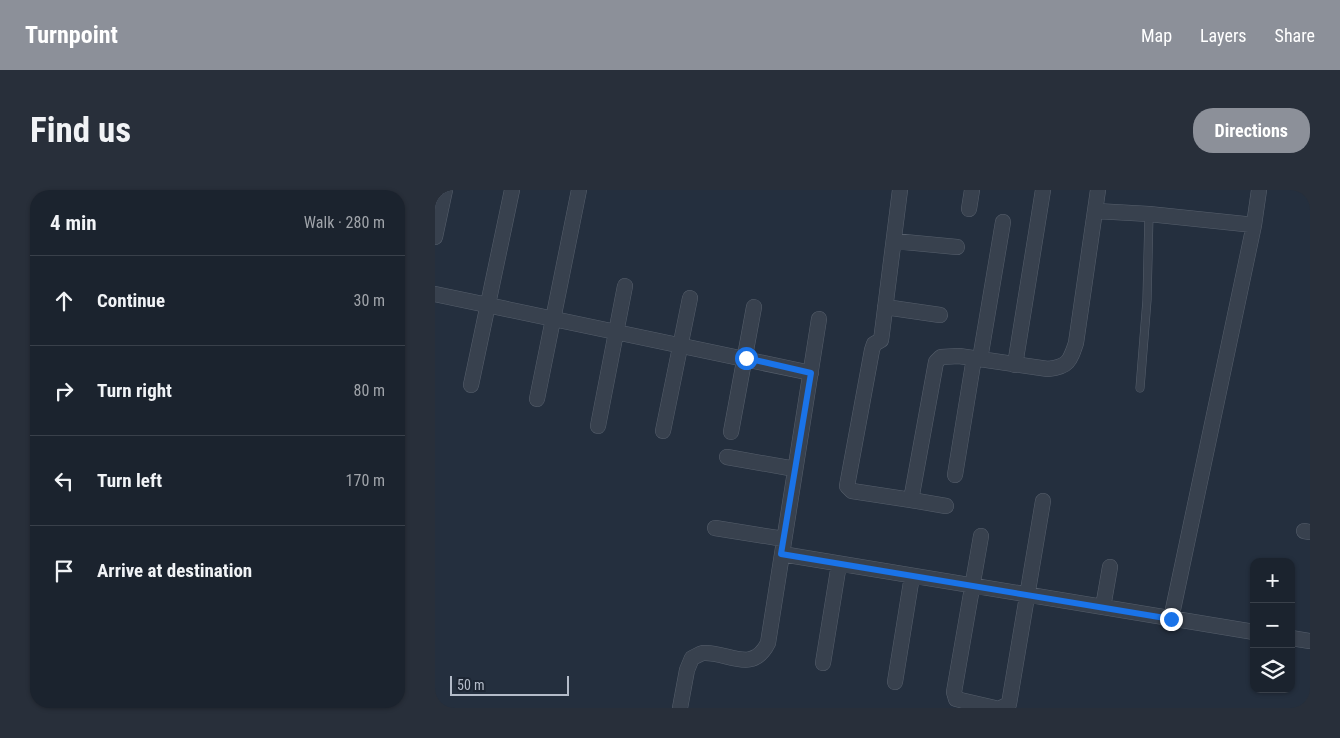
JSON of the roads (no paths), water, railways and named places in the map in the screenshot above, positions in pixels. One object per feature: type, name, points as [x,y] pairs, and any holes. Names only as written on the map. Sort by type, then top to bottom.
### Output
[{"type":"street","points":[[435,237],[445,190]]},
{"type":"street","points":[[471,386],[512,190]]},
{"type":"street","points":[[537,399],[579,190]]},
{"type":"street","points":[[900,190],[881,340],[874,344],[872,350],[847,486],[852,491],[946,506]]},
{"type":"street","points":[[969,209],[972,190]]},
{"type":"street","points":[[1015,365],[1043,190]]},
{"type":"street","points":[[911,500],[935,362],[941,356],[950,355],[1048,369],[1059,368],[1068,363],[1076,343],[1098,190]]},
{"type":"street","points":[[1171,619],[1254,225],[1259,190]]},
{"type":"street","points":[[1096,211],[1149,214],[1254,225]]},
{"type":"street","points":[[955,475],[1003,222]]},
{"type":"street","points":[[894,241],[957,247]]},
{"type":"street","points":[[598,426],[625,286]]},
{"type":"street","points":[[435,294],[811,373]]},
{"type":"street","points":[[663,431],[690,298]]},
{"type":"street","points":[[731,432],[754,307]]},
{"type":"street","points":[[885,307],[940,315]]},
{"type":"street","points":[[680,708],[687,670],[692,658],[703,653],[736,659],[754,658],[763,653],[772,625],[781,554],[819,319]]},
{"type":"street","points":[[727,457],[795,469]]},
{"type":"street","points":[[1001,708],[1009,704],[1043,500]]},
{"type":"street","points":[[715,528],[784,538]]},
{"type":"street","points":[[981,536],[954,692],[956,700],[961,702],[995,708]]},
{"type":"street","points":[[781,554],[1250,631]]},
{"type":"street","points":[[823,663],[839,564]]},
{"type":"street","points":[[1103,607],[1111,567]]},
{"type":"street","points":[[895,682],[912,576]]},
{"type":"street","points":[[1295,639],[1310,641]]},
{"type":"lane","points":[[1140,388],[1147,300],[1149,214]]}]
